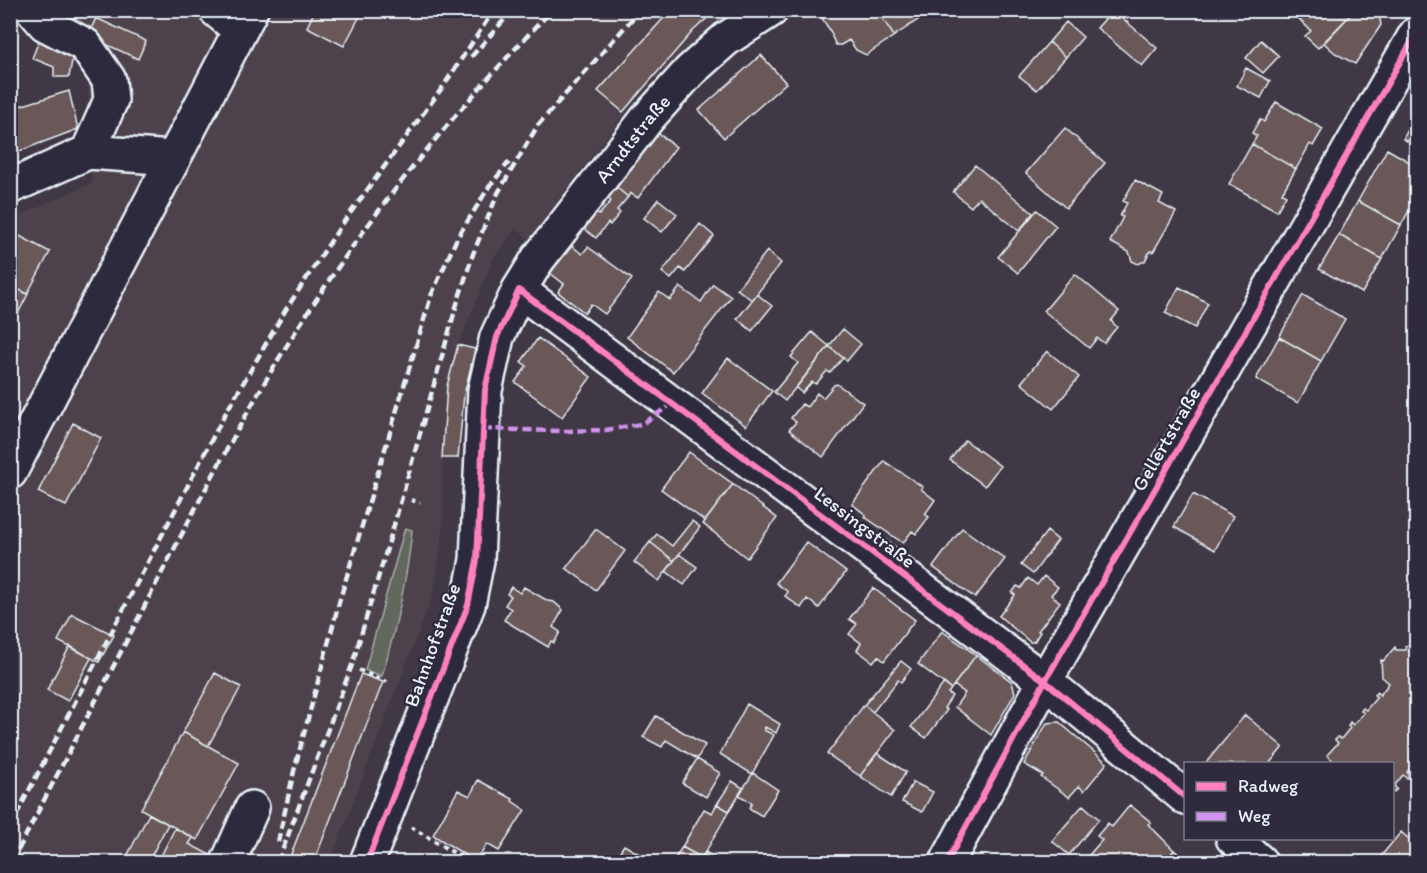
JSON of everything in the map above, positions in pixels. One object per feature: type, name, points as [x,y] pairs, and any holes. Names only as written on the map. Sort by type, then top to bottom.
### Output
[{"type":"street","name":"Arndtstraße","points":[[519,290],[538,259],[647,119],[690,71],[726,39],[771,10]]},
{"type":"street","points":[[33,11],[45,24],[85,45],[109,80],[111,100],[88,152]]},
{"type":"street","points":[[10,472],[173,158],[236,17]]},
{"type":"street","name":"Gellertstraße","points":[[947,862],[1046,681],[1416,34]]},
{"type":"street","points":[[10,187],[88,152],[173,158]]},
{"type":"street","name":"Lessingstraße","points":[[519,290],[1046,681],[1184,797]]},
{"type":"street","name":"Bahnhofstraße","points":[[367,862],[468,605],[477,560],[485,390],[497,337],[519,290]]},
{"type":"street","points":[[228,862],[252,808]]},
{"type":"street","points":[[1235,840],[1260,862]]},
{"type":"path","points":[[411,500],[420,503]]},
{"type":"path","points":[[359,670],[387,682]]},
{"type":"path","points":[[402,822],[469,862]]},
{"type":"shaded area","points":[[69,11],[733,11],[644,88],[529,239],[516,228],[494,257],[458,345],[447,386],[442,458],[443,527],[434,592],[330,862],[11,862],[10,220],[92,183],[88,78]]},
{"type":"green space","points":[[405,528],[412,530],[407,567],[382,676],[365,670]]},
{"type":"building","points":[[315,10],[363,10],[344,46],[307,27]]},
{"type":"building","points":[[671,10],[716,10],[693,31],[623,112],[598,91]]},
{"type":"building","points":[[833,10],[877,10],[894,36],[866,55],[856,50],[849,40],[836,45],[822,18]]},
{"type":"building","points":[[877,10],[931,10],[931,11],[894,36]]},
{"type":"building","points":[[1113,10],[1157,48],[1142,66],[1097,28]]},
{"type":"building","points":[[1305,10],[1355,10],[1318,48],[1305,36],[1311,31],[1298,18]]},
{"type":"building","points":[[1355,10],[1372,10],[1379,13],[1381,25],[1355,64],[1335,53],[1324,43]]},
{"type":"building","points":[[96,18],[146,41],[138,59],[88,36]]},
{"type":"building","points":[[1066,22],[1083,37],[1066,57],[1049,42]]},
{"type":"building","points":[[41,36],[74,50],[69,77],[54,77],[54,67],[32,58]]},
{"type":"building","points":[[1261,40],[1279,56],[1263,73],[1246,58]]},
{"type":"building","points":[[1049,42],[1066,57],[1037,90],[1019,76]]},
{"type":"building","points":[[761,55],[786,83],[724,138],[699,110]]},
{"type":"building","points":[[1246,68],[1270,81],[1261,98],[1237,86]]},
{"type":"building","points":[[69,91],[78,129],[17,152],[10,125],[10,109]]},
{"type":"building","points":[[1276,102],[1323,129],[1313,146],[1310,144],[1296,169],[1252,144],[1257,136],[1252,133],[1260,119],[1264,122]]},
{"type":"building","points":[[1414,119],[1416,120],[1416,146],[1403,139]]},
{"type":"building","points":[[10,125],[17,152],[10,155]]},
{"type":"building","points":[[1065,128],[1105,163],[1066,208],[1026,173]]},
{"type":"building","points":[[658,133],[676,147],[638,198],[630,193],[628,197],[616,187]]},
{"type":"building","points":[[1252,144],[1296,169],[1282,193],[1286,195],[1277,211],[1229,184]]},
{"type":"building","points":[[1387,149],[1413,164],[1411,167],[1415,170],[1409,177],[1416,184],[1416,198],[1401,225],[1358,201]]},
{"type":"building","points":[[975,165],[1033,213],[1019,231],[979,198],[971,207],[953,192]]},
{"type":"building","points":[[1135,180],[1163,195],[1159,203],[1176,212],[1153,252],[1150,251],[1145,261],[1138,264],[1132,261],[1129,252],[1110,242],[1123,217],[1120,216],[1127,203],[1123,201]]},
{"type":"building","points":[[616,187],[628,197],[617,210],[620,213],[596,238],[583,228],[611,201],[607,198]]},
{"type":"building","points":[[658,199],[677,214],[662,232],[644,218]]},
{"type":"building","points":[[1358,201],[1401,225],[1382,259],[1339,235]]},
{"type":"building","points":[[1037,210],[1056,226],[1018,273],[998,257]]},
{"type":"building","points":[[700,224],[714,236],[685,272],[680,268],[671,279],[662,272]]},
{"type":"building","points":[[10,231],[50,252],[27,294],[10,285]]},
{"type":"building","points":[[1339,235],[1382,259],[1362,293],[1319,269]]},
{"type":"building","points":[[572,246],[582,254],[588,247],[632,279],[605,314],[591,304],[585,313],[558,292],[564,284],[550,273]]},
{"type":"building","points":[[767,251],[781,263],[752,300],[737,289]]},
{"type":"building","points":[[1075,274],[1119,311],[1111,321],[1117,327],[1104,343],[1097,338],[1089,348],[1044,311]]},
{"type":"building","points":[[713,284],[731,297],[673,372],[627,337],[659,292],[670,300],[680,287],[701,302]]},
{"type":"building","points":[[10,285],[28,294],[10,329]]},
{"type":"building","points":[[1179,287],[1208,303],[1195,328],[1165,313]]},
{"type":"building","points":[[757,294],[772,306],[752,331],[737,319]]},
{"type":"building","points":[[1303,295],[1345,319],[1321,361],[1279,337]]},
{"type":"building","points":[[843,329],[861,344],[847,361],[829,346]]},
{"type":"building","points":[[812,332],[829,346],[785,401],[774,392],[798,363],[791,357]]},
{"type":"building","points":[[1279,337],[1321,361],[1298,403],[1256,379]]},
{"type":"building","points":[[538,338],[591,377],[562,417],[515,382],[527,366],[521,362]]},
{"type":"building","points":[[458,345],[475,349],[464,395],[458,458],[442,458],[447,386]]},
{"type":"building","points":[[829,346],[843,358],[830,373],[827,371],[816,384],[812,382],[802,393],[796,388]]},
{"type":"building","points":[[1047,351],[1079,377],[1053,409],[1021,383]]},
{"type":"building","points":[[728,358],[772,391],[746,426],[702,393]]},
{"type":"building","points":[[837,384],[863,403],[823,457],[789,430],[796,422],[791,418],[802,404],[807,407],[817,393],[823,398]]},
{"type":"building","points":[[73,423],[101,438],[66,506],[38,492]]},
{"type":"building","points":[[965,440],[1000,466],[985,486],[950,460]]},
{"type":"building","points":[[689,452],[733,484],[705,521],[661,489]]},
{"type":"building","points":[[884,461],[923,487],[921,489],[935,500],[925,514],[929,517],[916,534],[912,531],[903,543],[865,517],[866,515],[852,504]]},
{"type":"building","points":[[733,484],[777,518],[747,558],[703,524]]},
{"type":"building","points":[[1193,494],[1233,516],[1215,550],[1174,527]]},
{"type":"building","points":[[692,521],[700,527],[674,561],[650,542],[657,534],[672,546]]},
{"type":"building","points":[[962,528],[1005,559],[975,598],[933,567]]},
{"type":"building","points":[[596,529],[625,551],[596,590],[566,568]]},
{"type":"building","points":[[1047,531],[1058,540],[1033,574],[1021,565]]},
{"type":"building","points":[[650,542],[674,561],[659,581],[634,562]]},
{"type":"building","points":[[806,542],[846,572],[819,608],[807,599],[801,608],[785,596],[788,592],[776,583]]},
{"type":"building","points":[[679,554],[697,567],[684,585],[666,571]]},
{"type":"building","points":[[1044,576],[1058,587],[1051,595],[1060,602],[1038,631],[1040,632],[1034,642],[1030,642],[999,616],[1015,595],[1012,593],[1017,586],[1021,588],[1028,578],[1037,585]]},
{"type":"building","points":[[511,587],[520,593],[524,587],[554,602],[563,610],[553,627],[560,632],[554,643],[551,641],[548,647],[504,620],[511,609],[505,605],[511,596],[507,594]]},
{"type":"building","points":[[873,588],[915,620],[884,661],[878,656],[873,662],[857,650],[861,643],[849,634],[857,624],[849,619]]},
{"type":"building","points":[[72,614],[114,635],[99,662],[58,641]]},
{"type":"building","points":[[1411,629],[1415,631],[1416,629],[1416,760],[1407,772],[1409,775],[1407,778],[1403,775],[1394,786],[1394,762],[1335,762],[1327,755],[1338,743],[1335,740],[1338,737],[1341,739],[1350,728],[1348,726],[1350,722],[1353,725],[1364,713],[1361,711],[1363,708],[1366,710],[1377,697],[1374,695],[1377,692],[1380,695],[1389,683],[1382,677],[1381,660],[1383,661],[1395,647],[1396,650],[1406,650],[1405,646],[1409,645],[1413,634],[1410,633]]},
{"type":"building","points":[[942,631],[976,655],[951,689],[918,664]]},
{"type":"building","points":[[70,646],[91,658],[68,701],[47,690]]},
{"type":"building","points":[[976,655],[1012,682],[1015,693],[991,735],[955,707],[965,693],[954,685]]},
{"type":"building","points":[[901,661],[911,669],[901,682],[898,680],[873,712],[864,705]]},
{"type":"building","points":[[215,673],[241,687],[208,746],[183,732]]},
{"type":"building","points":[[361,674],[383,682],[314,862],[288,862]]},
{"type":"building","points":[[944,683],[951,689],[948,693],[952,696],[944,708],[947,710],[926,738],[911,727]]},
{"type":"building","points":[[747,704],[780,724],[776,733],[765,727],[764,730],[774,735],[752,774],[720,754]]},
{"type":"building","points":[[864,705],[895,730],[860,776],[827,754]]},
{"type":"building","points":[[1245,715],[1283,747],[1271,762],[1207,762]]},
{"type":"building","points":[[656,716],[705,745],[697,759],[666,740],[662,747],[643,737]]},
{"type":"building","points":[[1059,722],[1107,763],[1084,791],[1079,786],[1069,797],[1041,777],[1043,775],[1024,764],[1047,723]]},
{"type":"building","points":[[183,732],[239,763],[197,840],[141,809]]},
{"type":"building","points":[[877,753],[906,772],[891,797],[860,776]]},
{"type":"building","points":[[697,759],[720,773],[706,797],[682,783]]},
{"type":"building","points":[[753,773],[778,790],[762,816],[749,808],[752,803],[739,795]]},
{"type":"building","points":[[478,780],[513,799],[512,801],[525,810],[499,851],[487,844],[476,862],[433,835],[458,790],[470,796]]},
{"type":"building","points":[[732,781],[743,788],[729,811],[717,804]]},
{"type":"building","points":[[913,782],[933,792],[922,812],[902,802]]},
{"type":"building","points":[[717,804],[729,811],[702,858],[682,847],[704,809],[712,813]]},
{"type":"building","points":[[1083,805],[1099,819],[1069,855],[1052,841]]},
{"type":"building","points":[[1130,805],[1151,822],[1148,824],[1174,850],[1165,862],[1083,862],[1102,840],[1097,836],[1108,823],[1112,827]]},
{"type":"building","points":[[149,814],[168,824],[148,862],[124,862]]},
{"type":"building","points":[[175,828],[193,838],[189,844],[212,856],[209,862],[158,862]]},
{"type":"building","points":[[1401,832],[1416,845],[1416,862],[1376,862]]},
{"type":"building","points":[[624,845],[653,862],[613,862]]},
{"type":"building","points":[[682,847],[702,858],[699,862],[673,862]]},
{"type":"building","points":[[1174,850],[1189,862],[1165,862]]},
{"type":"building","points":[[705,852],[723,862],[699,862]]},
{"type":"railway","points":[[10,827],[224,416],[285,311],[340,227],[442,88],[494,10]]},
{"type":"railway","points":[[471,57],[513,10]]},
{"type":"railway","points":[[12,862],[215,472],[297,329],[346,256],[401,182],[459,111],[552,10]]},
{"type":"railway","points":[[278,862],[352,665],[456,307],[473,254],[498,193],[538,125],[640,10]]},
{"type":"railway","points":[[278,842],[294,771],[340,599],[431,296],[457,238],[489,187],[509,162]]},
{"type":"marked path","points":[[483,429],[606,430],[642,424],[672,404]]},
{"type":"cycle path","points":[[947,862],[1045,681],[1416,34]]},
{"type":"cycle path","points":[[367,862],[468,605],[477,560],[485,390],[497,337],[519,290],[1045,681],[1184,796]]}]
